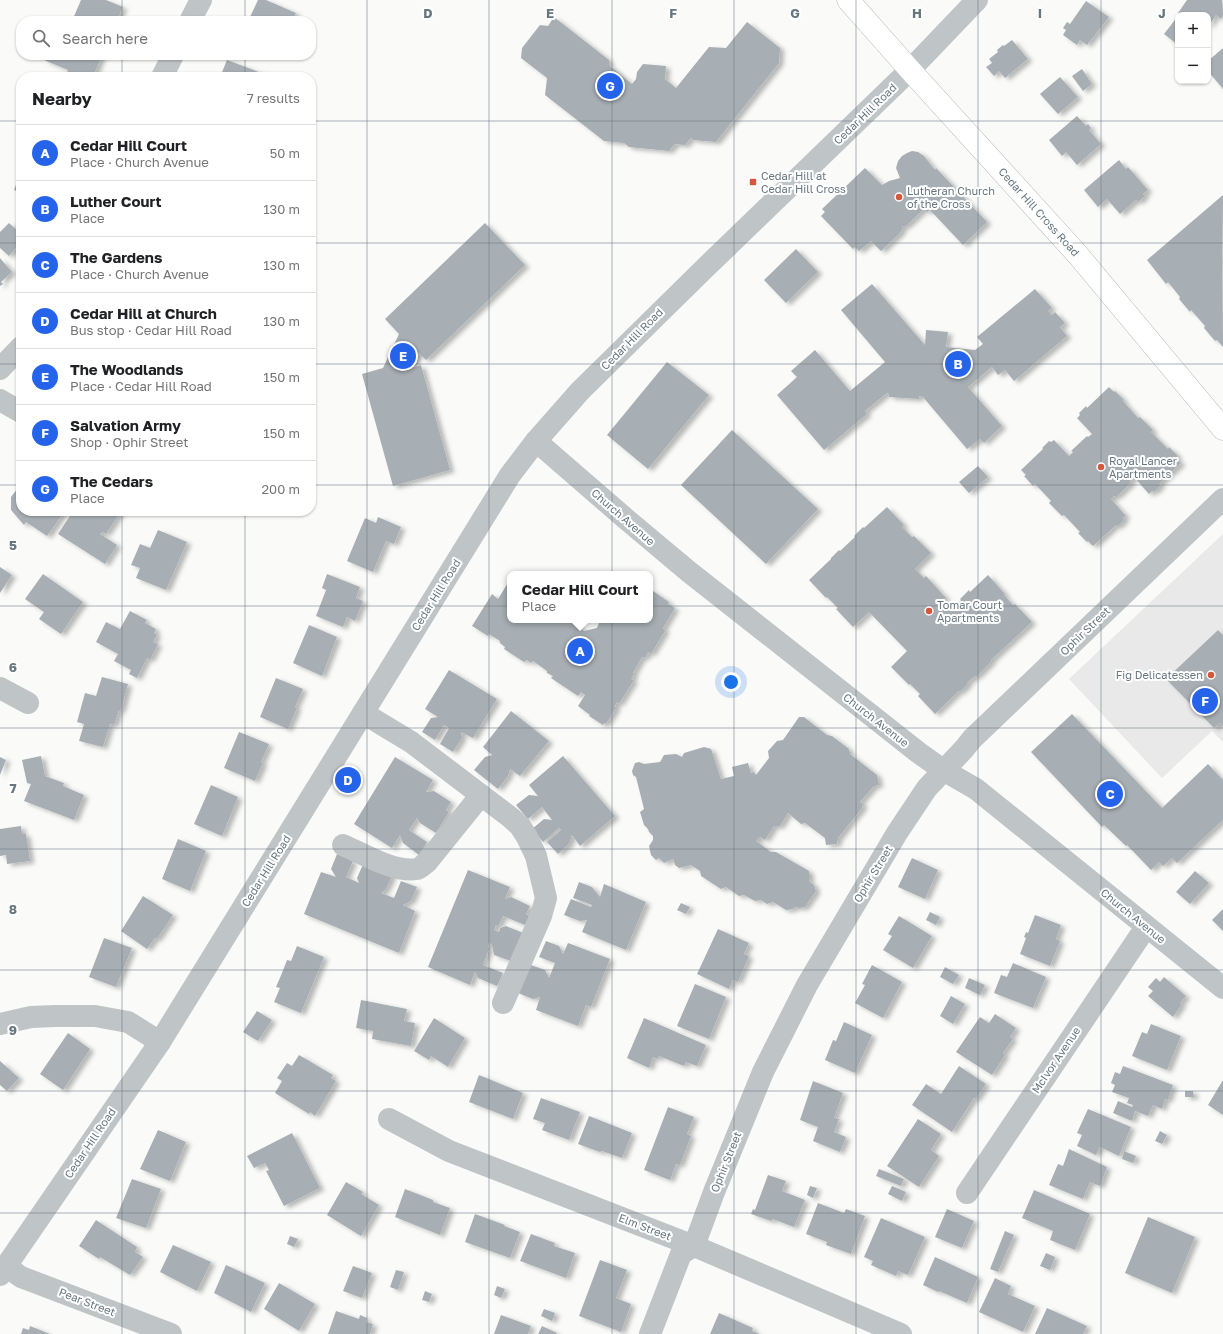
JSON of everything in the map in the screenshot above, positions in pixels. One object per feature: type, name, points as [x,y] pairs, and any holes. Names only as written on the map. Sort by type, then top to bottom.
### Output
[{"type":"main road","name":"Cedar Hill Cross Road","points":[[848,0],[1078,255],[1223,429]]},
{"type":"street","points":[[192,16],[200,0]]},
{"type":"street","name":"Cedar Hill Road","points":[[3,1270],[160,1042],[510,475],[536,441],[580,391],[910,70],[977,0]]},
{"type":"street","points":[[164,72],[170,60]]},
{"type":"street","points":[[0,369],[16,352]]},
{"type":"street","points":[[0,400],[16,409]]},
{"type":"street","name":"Church Avenue","points":[[536,441],[688,571],[919,753],[943,770],[976,789],[1223,988]]},
{"type":"street","name":"Ophir Street","points":[[650,1334],[681,1254],[694,1246],[714,1192],[763,1072],[807,985],[897,833],[927,788],[972,739],[1223,498]]},
{"type":"street","points":[[0,688],[28,703]]},
{"type":"street","points":[[363,713],[411,742],[510,817],[520,826],[527,837],[536,856],[546,898],[541,916],[502,1003]]},
{"type":"street","points":[[343,845],[383,863],[400,868],[418,868],[427,862],[481,795]]},
{"type":"street","name":"McIvor Avenue","points":[[967,1193],[1146,927]]},
{"type":"street","points":[[0,1024],[31,1017],[95,1016],[128,1022],[160,1042]]},
{"type":"street","name":"Elm Street","points":[[389,1119],[449,1151],[694,1246],[901,1334]]},
{"type":"street","name":"Pear Street","points":[[3,1270],[171,1334]]},
{"type":"shaded area","points":[[1223,534],[1223,635],[1218,630],[1166,679],[1214,728],[1220,723],[1223,726],[1223,742],[1212,731],[1162,778],[1069,679]]},
{"type":"building","points":[[81,0],[106,0],[123,7],[119,16],[74,16]]},
{"type":"building","points":[[258,0],[266,0],[296,13],[294,16],[250,16]]},
{"type":"building","points":[[1187,0],[1222,0],[1223,15],[1221,19],[1216,15],[1211,22],[1211,12],[1179,12]]},
{"type":"building","points":[[1086,1],[1109,17],[1087,45],[1080,40],[1077,45],[1063,35],[1066,30],[1063,28],[1067,22],[1070,24]]},
{"type":"building","points":[[554,17],[609,60],[609,65],[632,84],[636,79],[637,72],[643,64],[666,66],[665,79],[676,88],[709,47],[726,48],[747,22],[780,48],[779,63],[716,142],[693,140],[691,138],[685,145],[675,144],[669,151],[629,147],[624,143],[604,141],[545,95],[547,78],[521,58],[522,48],[540,25],[548,26]]},
{"type":"building","points":[[1175,20],[1175,43],[1164,34]]},
{"type":"building","points":[[1012,40],[1028,59],[1005,78],[999,71],[994,76],[986,67],[992,63],[989,59],[998,52],[997,50],[1003,45],[1004,46]]},
{"type":"building","points":[[1223,48],[1223,89],[1211,75],[1211,58]]},
{"type":"building","points":[[44,60],[100,60],[95,72],[67,72],[68,70]]},
{"type":"building","points":[[227,60],[259,72],[222,72]]},
{"type":"building","points":[[1082,69],[1092,84],[1083,91],[1072,76]]},
{"type":"building","points":[[1060,77],[1078,97],[1058,114],[1040,94]]},
{"type":"building","points":[[1077,116],[1086,126],[1088,124],[1091,128],[1089,130],[1101,144],[1077,165],[1066,152],[1062,156],[1049,140]]},
{"type":"building","name":"Lutheran Church of the Cross","points":[[912,151],[918,152],[924,156],[935,170],[936,168],[987,222],[963,245],[930,210],[927,212],[924,209],[906,226],[902,226],[903,228],[899,234],[881,251],[871,241],[859,251],[855,247],[853,249],[821,216],[825,212],[822,209],[865,168],[882,185],[900,178],[896,168],[898,161],[902,156]]},
{"type":"building","points":[[1119,160],[1126,169],[1128,167],[1148,190],[1143,194],[1145,196],[1138,202],[1136,200],[1120,214],[1107,199],[1098,207],[1084,190]]},
{"type":"building","points":[[1223,195],[1223,347],[1217,340],[1215,341],[1204,328],[1205,326],[1191,310],[1190,312],[1168,282],[1166,284],[1147,260]]},
{"type":"building","points":[[9,223],[16,229],[16,248],[9,256],[0,248],[0,232]]},
{"type":"building","points":[[485,223],[525,265],[426,360],[419,353],[411,368],[421,365],[450,470],[393,486],[362,374],[383,368],[399,334],[385,319]]},
{"type":"building","points":[[796,249],[818,272],[786,303],[764,280]]},
{"type":"building","points":[[0,258],[12,272],[1,282],[3,284],[0,286]]},
{"type":"building","points":[[872,284],[925,345],[926,330],[948,332],[946,347],[975,350],[983,344],[977,337],[1035,289],[1052,308],[1048,311],[1052,315],[1055,312],[1065,323],[1060,327],[1067,336],[1014,381],[1005,370],[998,375],[992,367],[968,387],[1002,426],[984,443],[980,439],[967,449],[923,397],[919,396],[919,399],[889,397],[889,394],[887,393],[865,411],[867,414],[824,450],[777,395],[797,377],[791,371],[815,350],[850,391],[885,362],[841,310]]},
{"type":"building","points":[[667,362],[709,395],[648,469],[607,435]]},
{"type":"building","name":"Royal Lancer Apartments","points":[[1109,387],[1124,400],[1123,401],[1138,418],[1140,417],[1153,430],[1151,432],[1168,449],[1169,447],[1178,456],[1176,458],[1181,463],[1159,484],[1161,485],[1154,492],[1152,491],[1149,494],[1134,477],[1130,481],[1131,483],[1116,497],[1114,496],[1111,499],[1126,516],[1123,518],[1124,520],[1117,527],[1116,525],[1093,546],[1078,533],[1080,532],[1064,515],[1062,516],[1049,503],[1051,501],[1035,484],[1033,486],[1021,470],[1043,449],[1042,448],[1049,441],[1051,442],[1054,440],[1069,456],[1073,452],[1071,451],[1087,436],[1088,437],[1092,434],[1077,418],[1080,415],[1079,413],[1086,406],[1087,408]]},
{"type":"building","points":[[732,430],[818,509],[766,564],[681,485]]},
{"type":"building","points":[[978,466],[988,477],[969,493],[959,482]]},
{"type":"building","points":[[16,490],[16,516],[11,510],[11,497]]},
{"type":"building","name":"Tomar Court Apartments","points":[[887,507],[904,525],[902,527],[912,537],[914,536],[931,553],[915,569],[924,578],[926,576],[946,598],[944,600],[953,609],[969,590],[970,592],[988,575],[1013,605],[1015,604],[1032,622],[991,660],[992,661],[976,677],[975,676],[967,683],[968,684],[960,692],[959,691],[935,714],[918,696],[920,694],[891,667],[907,651],[869,612],[853,627],[836,609],[838,608],[809,580],[839,550],[840,551],[855,537],[854,536],[863,527],[864,528]]},
{"type":"building","points":[[16,516],[61,516],[47,536],[26,522],[24,525]]},
{"type":"building","points":[[70,516],[118,516],[106,534],[103,532],[100,534],[117,545],[105,564],[58,534]]},
{"type":"building","points":[[378,517],[401,527],[394,544],[386,541],[373,572],[347,561],[365,518],[376,523]]},
{"type":"building","points":[[158,530],[187,542],[166,590],[136,578],[140,568],[131,565],[140,544],[150,548]]},
{"type":"building","points":[[0,567],[12,575],[0,593]]},
{"type":"building","points":[[43,574],[83,602],[61,634],[39,619],[44,612],[25,599]]},
{"type":"building","points":[[327,574],[360,587],[356,598],[363,601],[355,621],[347,617],[343,627],[316,616],[326,590],[322,588]]},
{"type":"building","points":[[507,584],[507,623],[575,623],[584,631],[597,628],[599,623],[653,623],[653,591],[675,608],[663,628],[665,631],[651,654],[648,652],[645,658],[642,657],[633,673],[634,674],[631,679],[634,680],[619,704],[617,702],[615,706],[616,708],[606,724],[604,723],[603,725],[589,716],[590,715],[578,706],[585,695],[581,692],[578,696],[551,678],[553,676],[533,661],[531,663],[527,660],[524,662],[504,649],[505,647],[500,643],[500,641],[489,634],[488,636],[472,626],[492,594],[498,599]]},
{"type":"building","points":[[130,611],[147,620],[145,623],[156,629],[154,633],[157,635],[153,642],[158,644],[150,660],[147,658],[137,678],[129,674],[131,670],[114,661],[118,654],[96,642],[106,622],[120,629]]},
{"type":"building","points":[[309,625],[337,637],[322,676],[293,663]]},
{"type":"building","points":[[1218,630],[1223,635],[1223,726],[1220,723],[1214,728],[1166,679]]},
{"type":"building","points":[[449,670],[497,699],[473,738],[461,732],[462,738],[453,752],[440,744],[449,728],[444,725],[435,740],[422,732],[431,718],[438,717],[425,709]]},
{"type":"building","points":[[102,677],[128,684],[121,710],[119,710],[114,725],[110,724],[103,747],[79,741],[84,724],[77,722],[85,693],[96,696]]},
{"type":"building","points":[[276,678],[303,689],[288,729],[260,717]]},
{"type":"building","points":[[511,711],[549,741],[520,776],[510,769],[508,776],[498,789],[474,770],[485,757],[492,755],[483,747]]},
{"type":"building","points":[[1072,714],[1162,808],[1208,764],[1223,780],[1223,820],[1177,863],[1172,858],[1163,866],[1159,862],[1151,870],[1127,845],[1126,846],[1104,825],[1102,827],[1031,752]]},
{"type":"building","points":[[799,717],[804,717],[827,735],[832,736],[849,749],[850,754],[877,775],[879,785],[874,786],[860,802],[863,804],[862,808],[838,838],[837,844],[826,845],[825,838],[805,823],[801,824],[788,813],[780,826],[774,826],[765,840],[760,837],[756,841],[771,852],[776,852],[809,871],[809,881],[814,885],[816,891],[805,907],[795,907],[793,909],[786,910],[773,902],[767,904],[761,900],[755,901],[744,895],[739,896],[726,887],[721,889],[701,876],[700,871],[691,865],[679,868],[675,865],[673,859],[664,863],[659,858],[656,860],[651,855],[649,846],[653,840],[653,836],[644,825],[640,812],[644,809],[636,777],[633,775],[632,771],[635,763],[639,762],[644,764],[660,762],[664,755],[676,754],[682,757],[684,753],[704,747],[711,749],[721,779],[734,776],[732,767],[748,763],[751,773],[754,772],[756,775],[769,758],[768,751],[777,741],[783,740]]},
{"type":"building","points":[[239,732],[269,744],[255,781],[224,768]]},
{"type":"building","points":[[41,756],[45,776],[64,783],[63,786],[84,795],[74,820],[24,801],[31,784],[27,783],[22,760]]},
{"type":"building","points":[[563,756],[615,816],[580,846],[572,835],[569,844],[558,854],[547,842],[561,830],[559,828],[543,842],[532,829],[544,819],[552,820],[542,807],[528,819],[516,805],[529,795],[538,796],[529,785]]},
{"type":"building","points":[[0,757],[6,760],[0,775]]},
{"type":"building","points":[[395,757],[433,780],[426,792],[434,791],[451,802],[446,810],[449,812],[436,833],[420,823],[417,818],[409,830],[427,842],[419,855],[403,843],[400,835],[392,848],[354,824]]},
{"type":"building","points":[[211,785],[238,797],[222,836],[194,824]]},
{"type":"building","points":[[21,826],[22,834],[26,834],[30,861],[7,864],[6,855],[0,856],[0,829]]},
{"type":"building","points":[[178,839],[206,851],[190,891],[162,879]]},
{"type":"building","points":[[337,854],[353,861],[346,877],[359,883],[357,878],[364,862],[393,873],[386,889],[381,893],[394,898],[401,881],[417,887],[411,901],[403,905],[415,911],[399,953],[304,914],[321,872],[336,877],[331,869]]},
{"type":"building","points":[[912,858],[938,870],[925,899],[898,887]]},
{"type":"building","points":[[468,870],[510,887],[505,899],[511,897],[530,906],[526,914],[529,916],[525,925],[503,916],[499,925],[496,925],[494,930],[499,932],[500,928],[506,926],[523,933],[511,961],[494,955],[492,945],[489,943],[489,949],[483,965],[503,973],[497,986],[478,978],[475,972],[470,985],[428,967]]},
{"type":"building","points":[[1195,871],[1209,883],[1190,904],[1176,892]]},
{"type":"building","points":[[579,882],[592,887],[600,897],[604,884],[646,902],[626,950],[582,932],[587,920],[580,921],[564,915],[571,899],[591,907],[592,905],[573,898]]},
{"type":"building","points":[[143,896],[173,915],[157,939],[155,938],[147,949],[121,931]]},
{"type":"building","points":[[681,903],[690,907],[686,914],[677,910]]},
{"type":"building","points":[[1223,909],[1223,931],[1212,920]]},
{"type":"building","points":[[930,912],[940,917],[936,925],[926,920]]},
{"type":"building","points":[[1035,915],[1061,925],[1056,939],[1060,941],[1050,966],[1020,954],[1026,938],[1024,937],[1026,932],[1028,933]]},
{"type":"building","points":[[899,916],[932,936],[913,968],[883,950],[892,936],[888,934]]},
{"type":"building","points":[[718,929],[749,943],[744,954],[749,956],[738,982],[733,980],[729,989],[697,974]]},
{"type":"building","points":[[104,938],[132,948],[116,987],[89,977]]},
{"type":"building","points":[[546,941],[559,946],[563,954],[568,943],[610,959],[591,1007],[586,1005],[578,1026],[536,1010],[540,997],[533,999],[518,993],[528,964],[545,970],[549,978],[555,963],[539,957]]},
{"type":"building","points":[[297,946],[324,957],[301,1013],[274,1002],[280,988],[276,987],[287,960],[291,961]]},
{"type":"building","points":[[1013,963],[1046,977],[1033,1008],[994,993],[1001,975],[1007,977]]},
{"type":"building","points":[[872,965],[902,982],[883,1018],[855,1003],[865,985],[862,984]]},
{"type":"building","points":[[945,967],[959,975],[953,984],[940,977]]},
{"type":"building","points":[[1164,977],[1186,996],[1180,1003],[1182,1004],[1173,1017],[1148,996],[1153,991],[1148,987],[1156,978],[1160,982]]},
{"type":"building","points":[[969,978],[985,985],[980,995],[965,988]]},
{"type":"building","points":[[695,984],[726,997],[709,1039],[677,1026]]},
{"type":"building","points":[[951,996],[965,1004],[953,1024],[940,1016]]},
{"type":"building","points":[[361,1000],[407,1009],[404,1021],[415,1023],[411,1046],[372,1039],[373,1031],[356,1028]]},
{"type":"building","points":[[257,1011],[272,1020],[258,1041],[243,1032]]},
{"type":"building","points":[[995,1014],[1016,1028],[1010,1037],[1013,1039],[1003,1053],[1005,1055],[992,1075],[956,1052],[980,1017],[989,1023]]},
{"type":"building","points":[[434,1018],[465,1038],[448,1067],[431,1056],[429,1060],[414,1051]]},
{"type":"building","points":[[644,1018],[706,1045],[697,1066],[686,1062],[684,1066],[659,1056],[658,1059],[653,1057],[649,1068],[627,1058]]},
{"type":"building","points":[[844,1022],[872,1035],[855,1073],[825,1060],[833,1040],[836,1041]]},
{"type":"building","points":[[1151,1024],[1181,1036],[1167,1070],[1132,1056],[1142,1032],[1147,1034]]},
{"type":"building","points":[[68,1033],[90,1049],[63,1090],[40,1074]]},
{"type":"building","points":[[299,1055],[333,1075],[331,1078],[336,1081],[315,1116],[310,1112],[309,1114],[275,1093],[282,1081],[277,1078],[287,1063],[292,1066]]},
{"type":"building","points":[[0,1061],[19,1078],[7,1091],[0,1085]]},
{"type":"building","points":[[959,1066],[986,1084],[976,1099],[974,1098],[952,1132],[912,1105],[926,1084],[941,1094]]},
{"type":"building","points":[[1123,1066],[1173,1085],[1168,1100],[1165,1099],[1162,1109],[1153,1105],[1148,1116],[1135,1111],[1132,1121],[1113,1113],[1118,1101],[1132,1107],[1133,1105],[1127,1103],[1129,1098],[1112,1092],[1115,1085],[1111,1083],[1115,1072],[1120,1074]]},
{"type":"building","points":[[479,1075],[523,1093],[513,1119],[469,1102]]},
{"type":"building","points":[[1223,1080],[1223,1115],[1208,1105]]},
{"type":"building","points":[[813,1081],[843,1093],[834,1118],[839,1119],[834,1132],[846,1137],[840,1152],[813,1141],[818,1127],[800,1120]]},
{"type":"building","points":[[1185,1091],[1193,1091],[1194,1097],[1185,1097]]},
{"type":"building","points":[[541,1098],[580,1112],[569,1140],[542,1130],[545,1123],[533,1119]]},
{"type":"building","points":[[668,1107],[694,1117],[687,1134],[691,1136],[680,1165],[676,1164],[670,1180],[644,1170]]},
{"type":"building","points":[[1088,1109],[1131,1127],[1119,1156],[1100,1147],[1096,1155],[1077,1146],[1082,1135],[1077,1133]]},
{"type":"building","points":[[589,1116],[632,1133],[622,1158],[578,1144]]},
{"type":"building","points":[[918,1119],[941,1134],[931,1150],[939,1156],[919,1187],[887,1166]]},
{"type":"building","points":[[158,1130],[186,1142],[170,1181],[140,1169]]},
{"type":"building","points":[[1160,1131],[1167,1135],[1162,1144],[1155,1141]]},
{"type":"building","points":[[292,1133],[320,1188],[284,1206],[266,1171],[269,1170],[265,1163],[254,1168],[247,1156]]},
{"type":"building","points":[[1069,1149],[1107,1167],[1100,1186],[1090,1182],[1083,1199],[1049,1185],[1058,1164],[1063,1166]]},
{"type":"building","points":[[1124,1151],[1136,1156],[1133,1163],[1122,1159]]},
{"type":"building","points":[[879,1169],[904,1179],[901,1186],[876,1176]]},
{"type":"building","points":[[768,1175],[786,1181],[782,1191],[805,1200],[794,1227],[773,1219],[771,1221],[751,1214],[753,1209],[755,1210]]},
{"type":"building","points":[[132,1179],[161,1189],[146,1228],[116,1218]]},
{"type":"building","points":[[346,1182],[363,1192],[361,1194],[379,1205],[361,1236],[327,1215]]},
{"type":"building","points":[[810,1186],[817,1188],[813,1198],[807,1195]]},
{"type":"building","points":[[892,1186],[906,1192],[902,1201],[888,1194]]},
{"type":"building","points":[[405,1189],[450,1208],[440,1235],[395,1217]]},
{"type":"building","points":[[1034,1190],[1090,1214],[1075,1250],[1050,1240],[1053,1231],[1022,1218]]},
{"type":"building","points":[[818,1203],[844,1213],[846,1209],[865,1216],[851,1254],[826,1245],[827,1242],[806,1234]]},
{"type":"building","points":[[947,1209],[974,1221],[962,1248],[935,1237]]},
{"type":"building","points":[[475,1214],[520,1232],[510,1258],[465,1242]]},
{"type":"building","points":[[1148,1217],[1195,1237],[1172,1293],[1125,1273]]},
{"type":"building","points":[[881,1218],[925,1237],[908,1275],[898,1271],[896,1276],[871,1265],[873,1261],[864,1257]]},
{"type":"building","points":[[96,1220],[137,1247],[135,1252],[143,1257],[130,1275],[100,1257],[99,1259],[79,1246]]},
{"type":"building","points":[[1005,1231],[1014,1235],[998,1272],[990,1269]]},
{"type":"building","points":[[531,1234],[555,1243],[554,1246],[575,1253],[566,1278],[520,1261]]},
{"type":"building","points":[[290,1236],[298,1239],[294,1247],[287,1244]]},
{"type":"building","points":[[173,1245],[211,1262],[197,1291],[160,1272]]},
{"type":"building","points":[[1046,1253],[1055,1257],[1050,1270],[1040,1266]]},
{"type":"building","points":[[935,1257],[978,1277],[967,1303],[923,1285]]},
{"type":"building","points":[[600,1260],[627,1270],[616,1298],[631,1304],[621,1332],[579,1316]]},
{"type":"building","points":[[226,1265],[265,1283],[251,1312],[214,1293]]},
{"type":"building","points":[[353,1266],[372,1273],[362,1298],[343,1291]]},
{"type":"building","points":[[396,1270],[404,1272],[398,1290],[390,1287]]},
{"type":"building","points":[[995,1278],[1011,1286],[1008,1294],[1035,1306],[1023,1332],[979,1312]]},
{"type":"building","points":[[279,1283],[315,1304],[299,1331],[264,1309]]},
{"type":"building","points":[[497,1286],[505,1289],[501,1298],[494,1295]]},
{"type":"building","points":[[425,1291],[432,1294],[429,1302],[422,1300]]},
{"type":"building","points":[[1047,1308],[1087,1326],[1083,1334],[1035,1334]]},
{"type":"building","points":[[544,1309],[555,1313],[552,1321],[541,1316]]},
{"type":"building","points":[[336,1311],[359,1319],[360,1315],[367,1318],[366,1322],[373,1324],[370,1334],[328,1334]]},
{"type":"building","points":[[719,1313],[753,1328],[752,1331],[760,1334],[710,1334]]},
{"type":"building","points":[[501,1315],[531,1326],[528,1334],[494,1334]]},
{"type":"building","points":[[30,1326],[50,1334],[21,1334],[23,1328],[29,1330]]},
{"type":"building","points":[[542,1326],[557,1333],[538,1334]]},
{"type":"place","name":"The Cedars","points":[[610,86]]},
{"type":"place","name":"Cedar Hill at Cedar Hill Cross","points":[[753,182]]},
{"type":"place","name":"Lutheran Church of the Cross","points":[[899,197]]},
{"type":"place","name":"The Woodlands","points":[[403,356]]},
{"type":"place","name":"Luther Court","points":[[958,364]]},
{"type":"place","name":"Royal Lancer Apartments","points":[[1101,467]]},
{"type":"place","name":"Tomar Court Apartments","points":[[929,611]]},
{"type":"place","name":"Cedar Hill Court","points":[[580,651]]},
{"type":"place","name":"Fig Delicatessen","points":[[1211,675]]},
{"type":"place","name":"Salvation Army","points":[[1205,701]]},
{"type":"place","name":"Cedar Hill at Church","points":[[348,780]]},
{"type":"place","name":"The Gardens","points":[[1110,794]]}]
